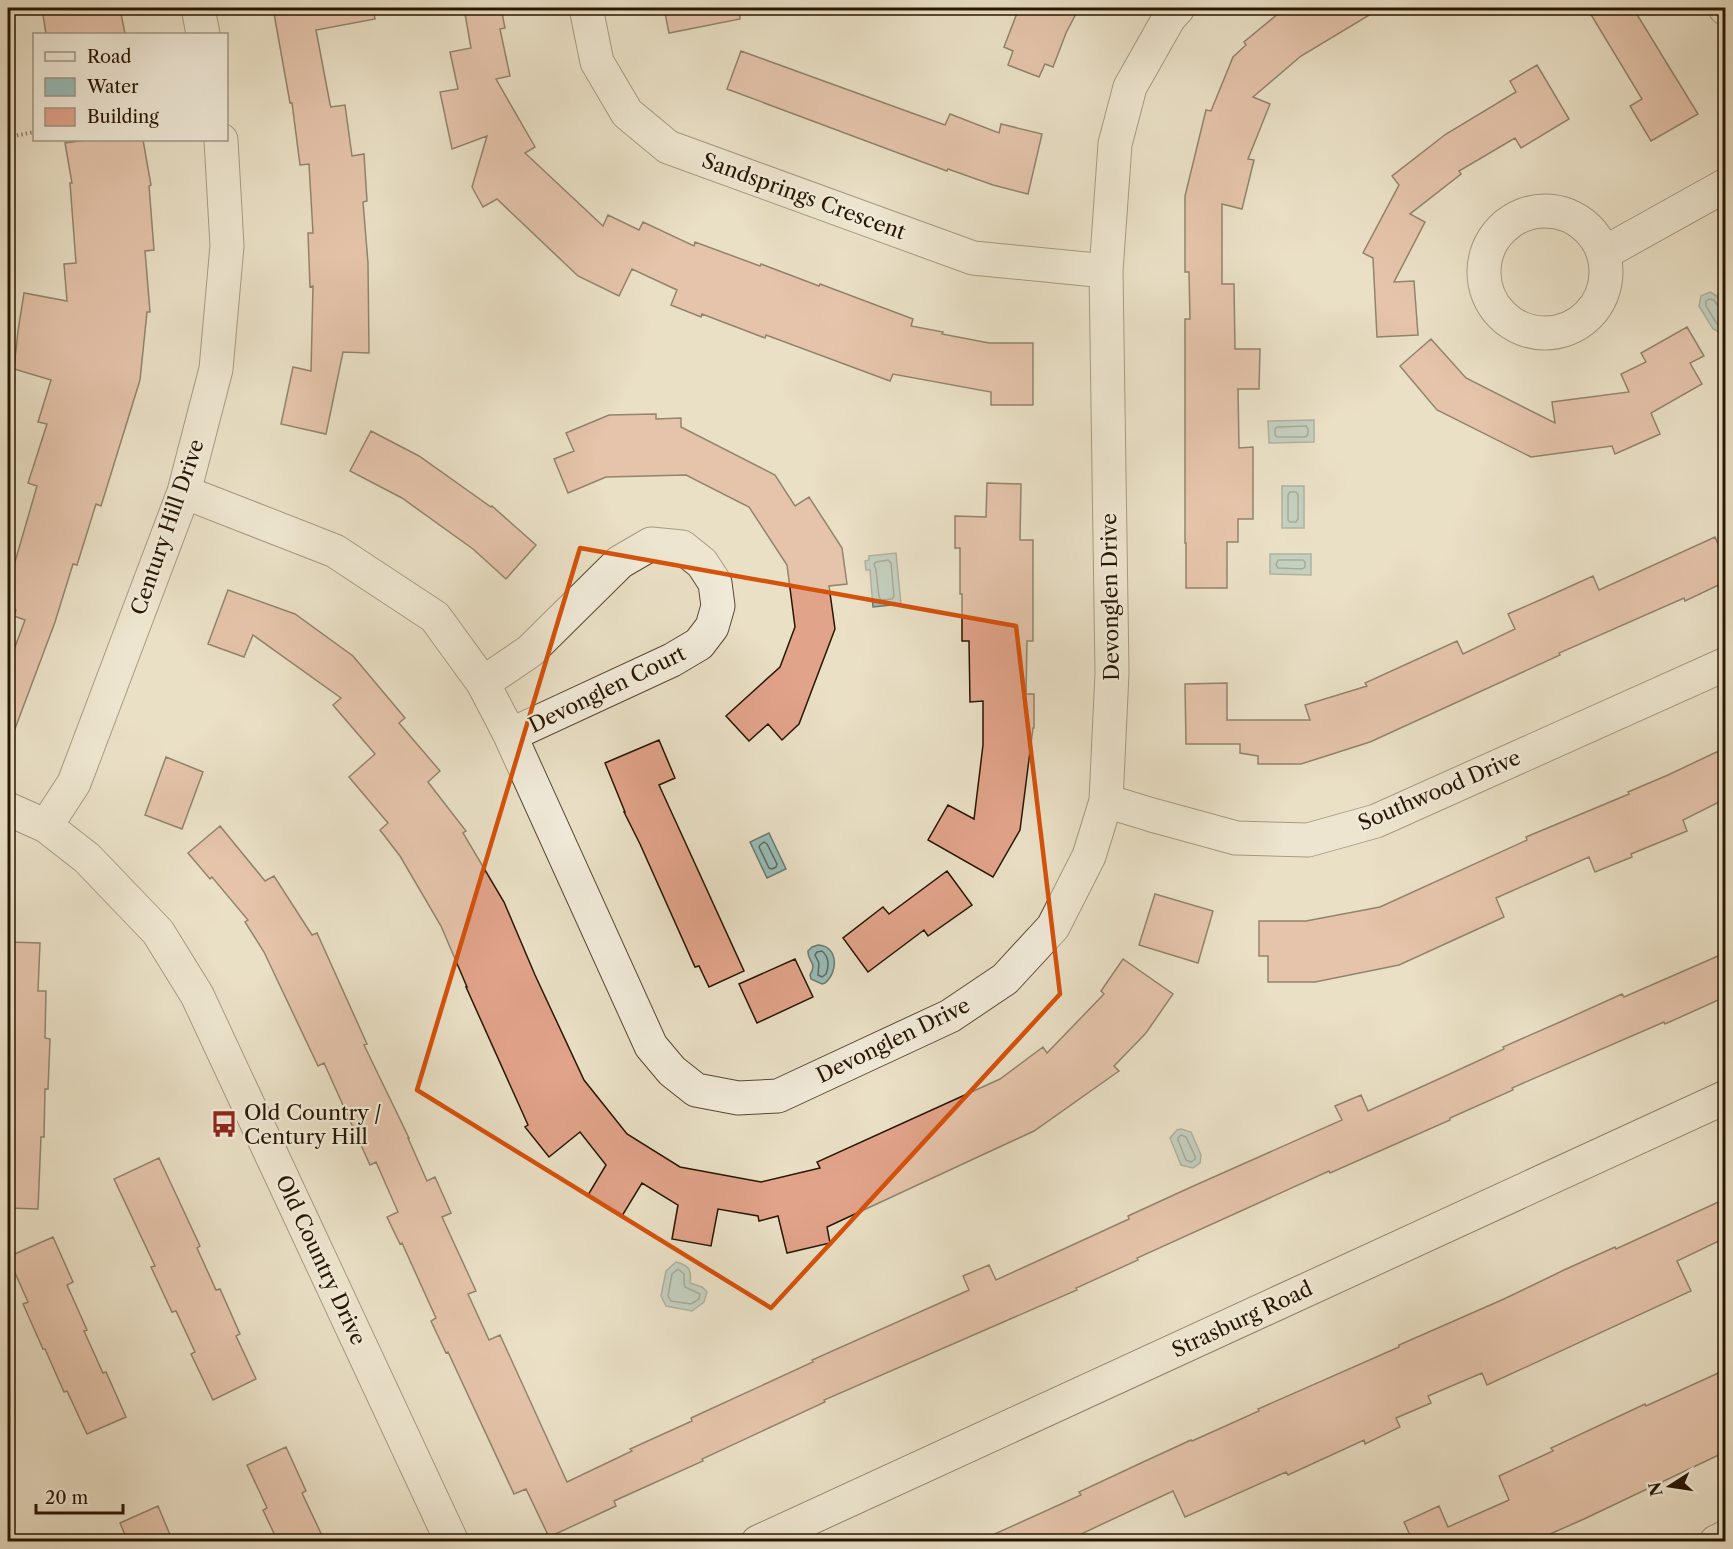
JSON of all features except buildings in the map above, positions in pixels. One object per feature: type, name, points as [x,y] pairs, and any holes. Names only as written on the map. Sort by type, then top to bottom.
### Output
[{"type":"street","points":[[198,8],[203,33]]},
{"type":"street","name":"Sandsprings Crescent","points":[[586,8],[597,62],[627,113],[668,147],[973,258],[1106,271]]},
{"type":"street","name":"Devonglen Drive","points":[[184,492],[335,551],[435,617],[483,683],[510,735],[651,1046],[672,1071],[696,1090],[738,1098],[778,1096],[950,1016],[1005,979],[1053,927],[1089,856],[1106,801],[1112,673],[1106,271],[1115,144],[1130,87],[1169,18],[1178,8]]},
{"type":"street","name":"Century Hill Drive","points":[[46,826],[74,783],[184,492],[216,369],[227,246],[220,141]]},
{"type":"street","points":[[1604,253],[1725,185]]},
{"type":"street","name":"Devonglen Court","points":[[483,683],[530,651],[620,562],[651,544],[682,547],[702,563],[715,583],[718,606],[712,627],[699,644],[672,660],[510,735]]},
{"type":"street","name":"Southwood Drive","points":[[1106,801],[1236,838],[1308,840],[1376,820],[1725,664]]},
{"type":"street","name":"Old Country Drive","points":[[8,809],[46,826],[87,858],[158,932],[197,996],[453,1542]]},
{"type":"street","name":"Strasburg Road","points":[[758,1542],[1725,1097]]},
{"type":"street","points":[[1716,1542],[1725,1537]]},
{"type":"path","points":[[8,137],[33,132]]},
{"type":"highlighted area","points":[[580,548],[1016,626],[1060,994],[771,1308],[417,1090]]},
{"type":"water","points":[[1710,292],[1719,298],[1724,307],[1725,328],[1719,332],[1713,329],[1699,306],[1701,296]]},
{"type":"water","points":[[1314,420],[1314,442],[1269,443],[1268,421]]},
{"type":"water","points":[[1282,486],[1304,486],[1304,528],[1282,528]]},
{"type":"water","points":[[896,553],[901,604],[873,607],[870,570],[866,570],[865,561],[869,560],[869,556]]},
{"type":"water","points":[[1270,554],[1311,554],[1311,575],[1270,574]]},
{"type":"water","points":[[769,833],[786,869],[767,878],[750,842]]},
{"type":"water","points":[[818,945],[830,950],[834,961],[829,979],[822,984],[811,979],[810,975],[813,965],[808,951]]},
{"type":"water","points":[[1181,1129],[1191,1132],[1201,1155],[1200,1163],[1193,1168],[1181,1165],[1170,1138]]},
{"type":"water","points":[[676,1262],[689,1269],[690,1283],[702,1287],[707,1292],[704,1302],[692,1311],[666,1306],[661,1296],[666,1271]]},
{"type":"place","name":"Old Country / Century Hill","points":[[224,1124]]}]
